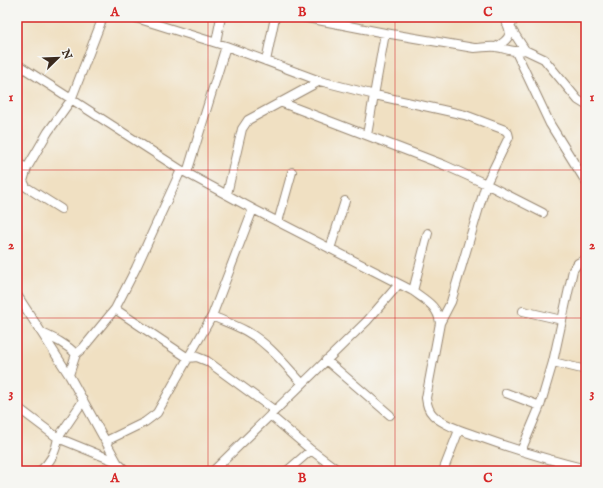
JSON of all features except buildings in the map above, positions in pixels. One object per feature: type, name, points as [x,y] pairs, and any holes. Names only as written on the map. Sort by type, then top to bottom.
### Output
[{"type":"street","points":[[61,209],[26,187],[23,177],[48,132],[72,100],[103,17]]},
{"type":"street","points":[[133,17],[156,20],[320,81],[465,115],[506,130],[509,137],[486,184],[452,302],[440,323],[426,398],[427,404],[432,415],[460,430],[520,451],[586,469]]},
{"type":"street","points":[[216,42],[221,17]]},
{"type":"street","points":[[266,61],[275,17]]},
{"type":"street","points":[[302,17],[317,18],[385,33],[474,48],[484,49],[496,47],[516,52],[525,50]]},
{"type":"street","points":[[503,17],[525,50],[544,59],[578,100],[586,105]]},
{"type":"street","points":[[496,47],[507,38],[515,17]]},
{"type":"street","points":[[367,135],[385,33]]},
{"type":"street","points":[[69,375],[76,354],[83,348],[115,309],[184,172],[226,46]]},
{"type":"street","points":[[516,52],[550,124],[586,182]]},
{"type":"street","points":[[17,64],[184,172],[330,249],[413,290],[435,308],[440,323]]},
{"type":"street","points":[[227,194],[243,125],[248,120],[320,81]]},
{"type":"street","points":[[280,102],[444,166],[486,184],[543,213]]},
{"type":"street","points":[[17,163],[27,168]]},
{"type":"street","points":[[278,222],[292,172]]},
{"type":"street","points":[[330,249],[345,201]]},
{"type":"street","points":[[106,441],[156,415],[212,316],[253,209]]},
{"type":"street","points":[[413,290],[428,233]]},
{"type":"street","points":[[520,451],[540,406],[553,362],[573,270],[578,263],[586,258]]},
{"type":"street","points":[[213,471],[367,321],[399,284]]},
{"type":"street","points":[[17,295],[69,375],[117,462],[126,471]]},
{"type":"street","points":[[115,309],[188,358],[197,357],[207,361],[272,412],[312,450],[339,471]]},
{"type":"street","points":[[523,311],[562,320]]},
{"type":"street","points":[[212,316],[238,327],[253,336],[268,348],[302,383]]},
{"type":"street","points":[[42,333],[68,346],[76,354]]},
{"type":"street","points":[[326,360],[390,415]]},
{"type":"street","points":[[553,362],[586,370]]},
{"type":"street","points":[[506,394],[540,406]]},
{"type":"street","points":[[40,471],[49,462],[54,454],[58,438],[83,400]]},
{"type":"street","points":[[17,407],[58,438],[117,462]]},
{"type":"street","points":[[443,471],[460,430]]},
{"type":"street","points":[[287,471],[312,450]]}]
